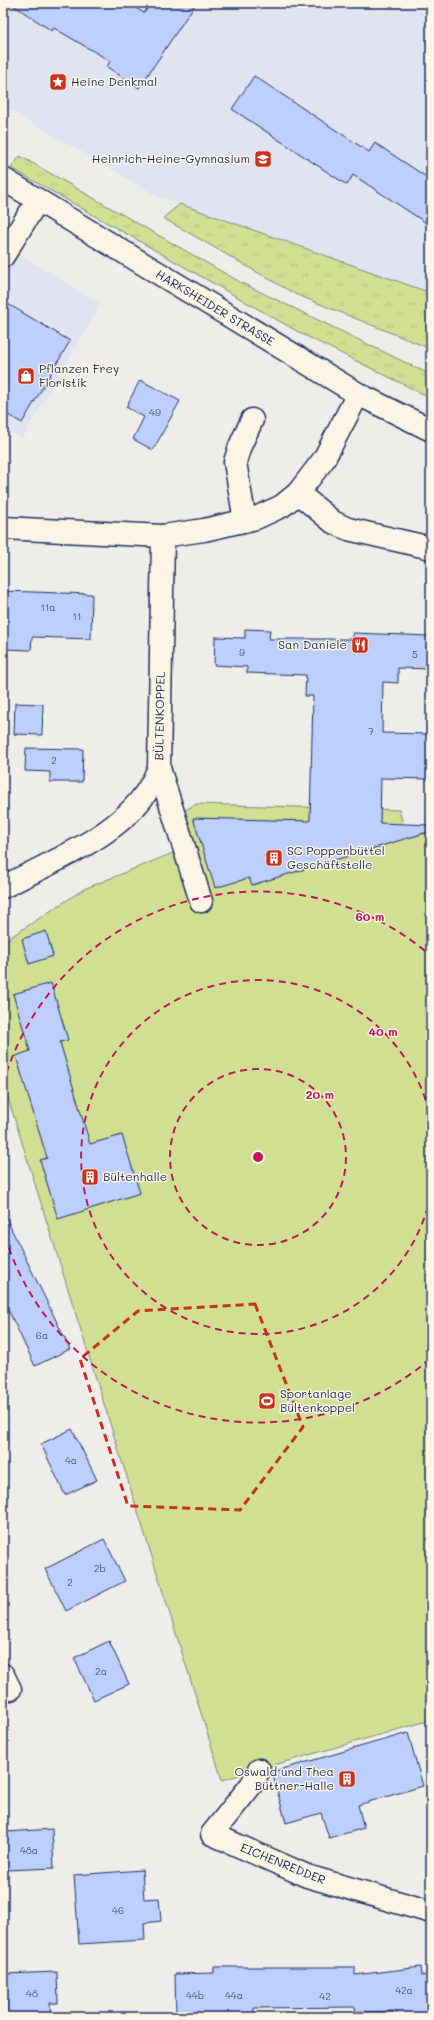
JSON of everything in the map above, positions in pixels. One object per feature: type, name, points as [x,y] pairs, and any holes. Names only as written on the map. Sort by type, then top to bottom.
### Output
[{"type":"street","name":"HARKSHEIDER STRASSE","points":[[3,179],[358,394],[431,430]]},
{"type":"street","points":[[3,256],[38,200]]},
{"type":"street","points":[[3,528],[163,536],[204,530],[256,518],[282,506],[298,493],[324,459],[358,394]]},
{"type":"street","points":[[245,521],[235,462],[240,446],[252,420]]},
{"type":"street","points":[[298,493],[333,522],[348,529],[431,548]]},
{"type":"street","name":"BÜLTENKOPPEL","points":[[3,887],[92,841],[122,818],[149,788],[159,768],[163,536]]},
{"type":"street","points":[[159,768],[201,901]]},
{"type":"street","name":"EICHENREDDER","points":[[259,1770],[252,1784],[212,1834],[307,1876],[422,1910]]},
{"type":"highlighted area","points":[[255,1304],[303,1427],[240,1510],[128,1506],[80,1359],[138,1311]]},
{"type":"shaded area","name":"Heinrich-Heine-Gymnasium","points":[[3,3],[431,3],[431,293],[159,197],[3,106]]},
{"type":"shaded area","points":[[3,244],[101,304],[22,439],[3,428]]},
{"type":"green space","points":[[20,156],[240,282],[431,375],[431,398],[302,334],[11,168]]},
{"type":"green space","points":[[180,204],[431,293],[431,349],[295,294],[163,218]]},
{"type":"green space","name":"Sportanlage Bültenkoppel","points":[[196,804],[399,810],[407,838],[431,832],[431,1720],[222,1780],[3,1082],[3,942],[84,889],[178,851],[182,812]]},
{"type":"building","points":[[10,3],[128,3],[144,13],[151,3],[196,3],[139,88],[107,67],[110,61],[54,28],[52,31]]},
{"type":"building","points":[[254,76],[369,152],[375,143],[431,180],[431,226],[353,175],[347,185],[232,109]]},
{"type":"building","name":"Pflanzen Frey Floristik","points":[[3,301],[70,341],[22,423],[3,412]]},
{"type":"building","points":[[140,380],[180,401],[153,450],[133,439],[144,417],[126,407]]},
{"type":"building","points":[[3,591],[92,594],[91,639],[32,637],[31,650],[3,649]]},
{"type":"building","points":[[245,629],[270,630],[269,639],[353,639],[353,633],[431,636],[431,669],[398,668],[398,683],[383,682],[382,733],[431,734],[431,779],[381,778],[380,823],[431,825],[431,831],[252,885],[249,878],[215,888],[193,818],[310,821],[313,696],[305,696],[306,675],[247,673],[247,667],[214,665],[215,637],[245,638]]},
{"type":"building","points":[[15,703],[43,704],[42,735],[14,734]]},
{"type":"building","points":[[26,748],[83,749],[82,782],[50,782],[50,772],[25,771]]},
{"type":"building","points":[[46,931],[53,956],[29,964],[22,939]]},
{"type":"building","points":[[51,983],[68,1040],[60,1042],[90,1144],[122,1135],[140,1193],[58,1219],[40,1160],[47,1158],[16,1056],[30,1051],[13,994]]},
{"type":"building","points":[[3,1212],[70,1349],[35,1366],[3,1299]]},
{"type":"building","points":[[72,1429],[97,1480],[65,1495],[41,1444]]},
{"type":"building","points":[[104,1539],[125,1581],[66,1611],[45,1569]]},
{"type":"building","points":[[109,1641],[129,1684],[94,1700],[74,1658]]},
{"type":"building","name":"Oswald und Thea Büttner-Halle","points":[[408,1733],[423,1786],[358,1805],[364,1828],[329,1838],[321,1813],[286,1823],[272,1772]]},
{"type":"building","points":[[52,1829],[54,1868],[6,1870],[5,1832]]},
{"type":"building","points":[[142,1870],[144,1899],[159,1898],[161,1921],[144,1923],[145,1940],[79,1944],[74,1875]]},
{"type":"building","points":[[214,1967],[355,1967],[355,1975],[421,1967],[422,1976],[431,1974],[431,2013],[397,2017],[396,2011],[356,2012],[355,2007],[254,2008],[254,2017],[176,2017],[175,1974],[214,1973]]},
{"type":"building","points":[[57,1972],[58,2003],[50,2003],[51,2017],[7,2017],[5,1974]]},
{"type":"place","name":"Heine Denkmal","points":[[58,82]]},
{"type":"place","name":"Heinrich-Heine-Gymnasium","points":[[263,159]]},
{"type":"place","name":"Pflanzen Frey Floristik","points":[[26,376]]},
{"type":"place","name":"San Daniele","points":[[360,645]]},
{"type":"place","name":"SC Poppenbüttel Geschäftstelle","points":[[274,858]]},
{"type":"place","name":"Bültenhalle","points":[[90,1177]]},
{"type":"place","name":"Sportanlage Bültenkoppel","points":[[267,1401]]},
{"type":"place","name":"Oswald und Thea Büttner-Halle","points":[[347,1779]]}]
